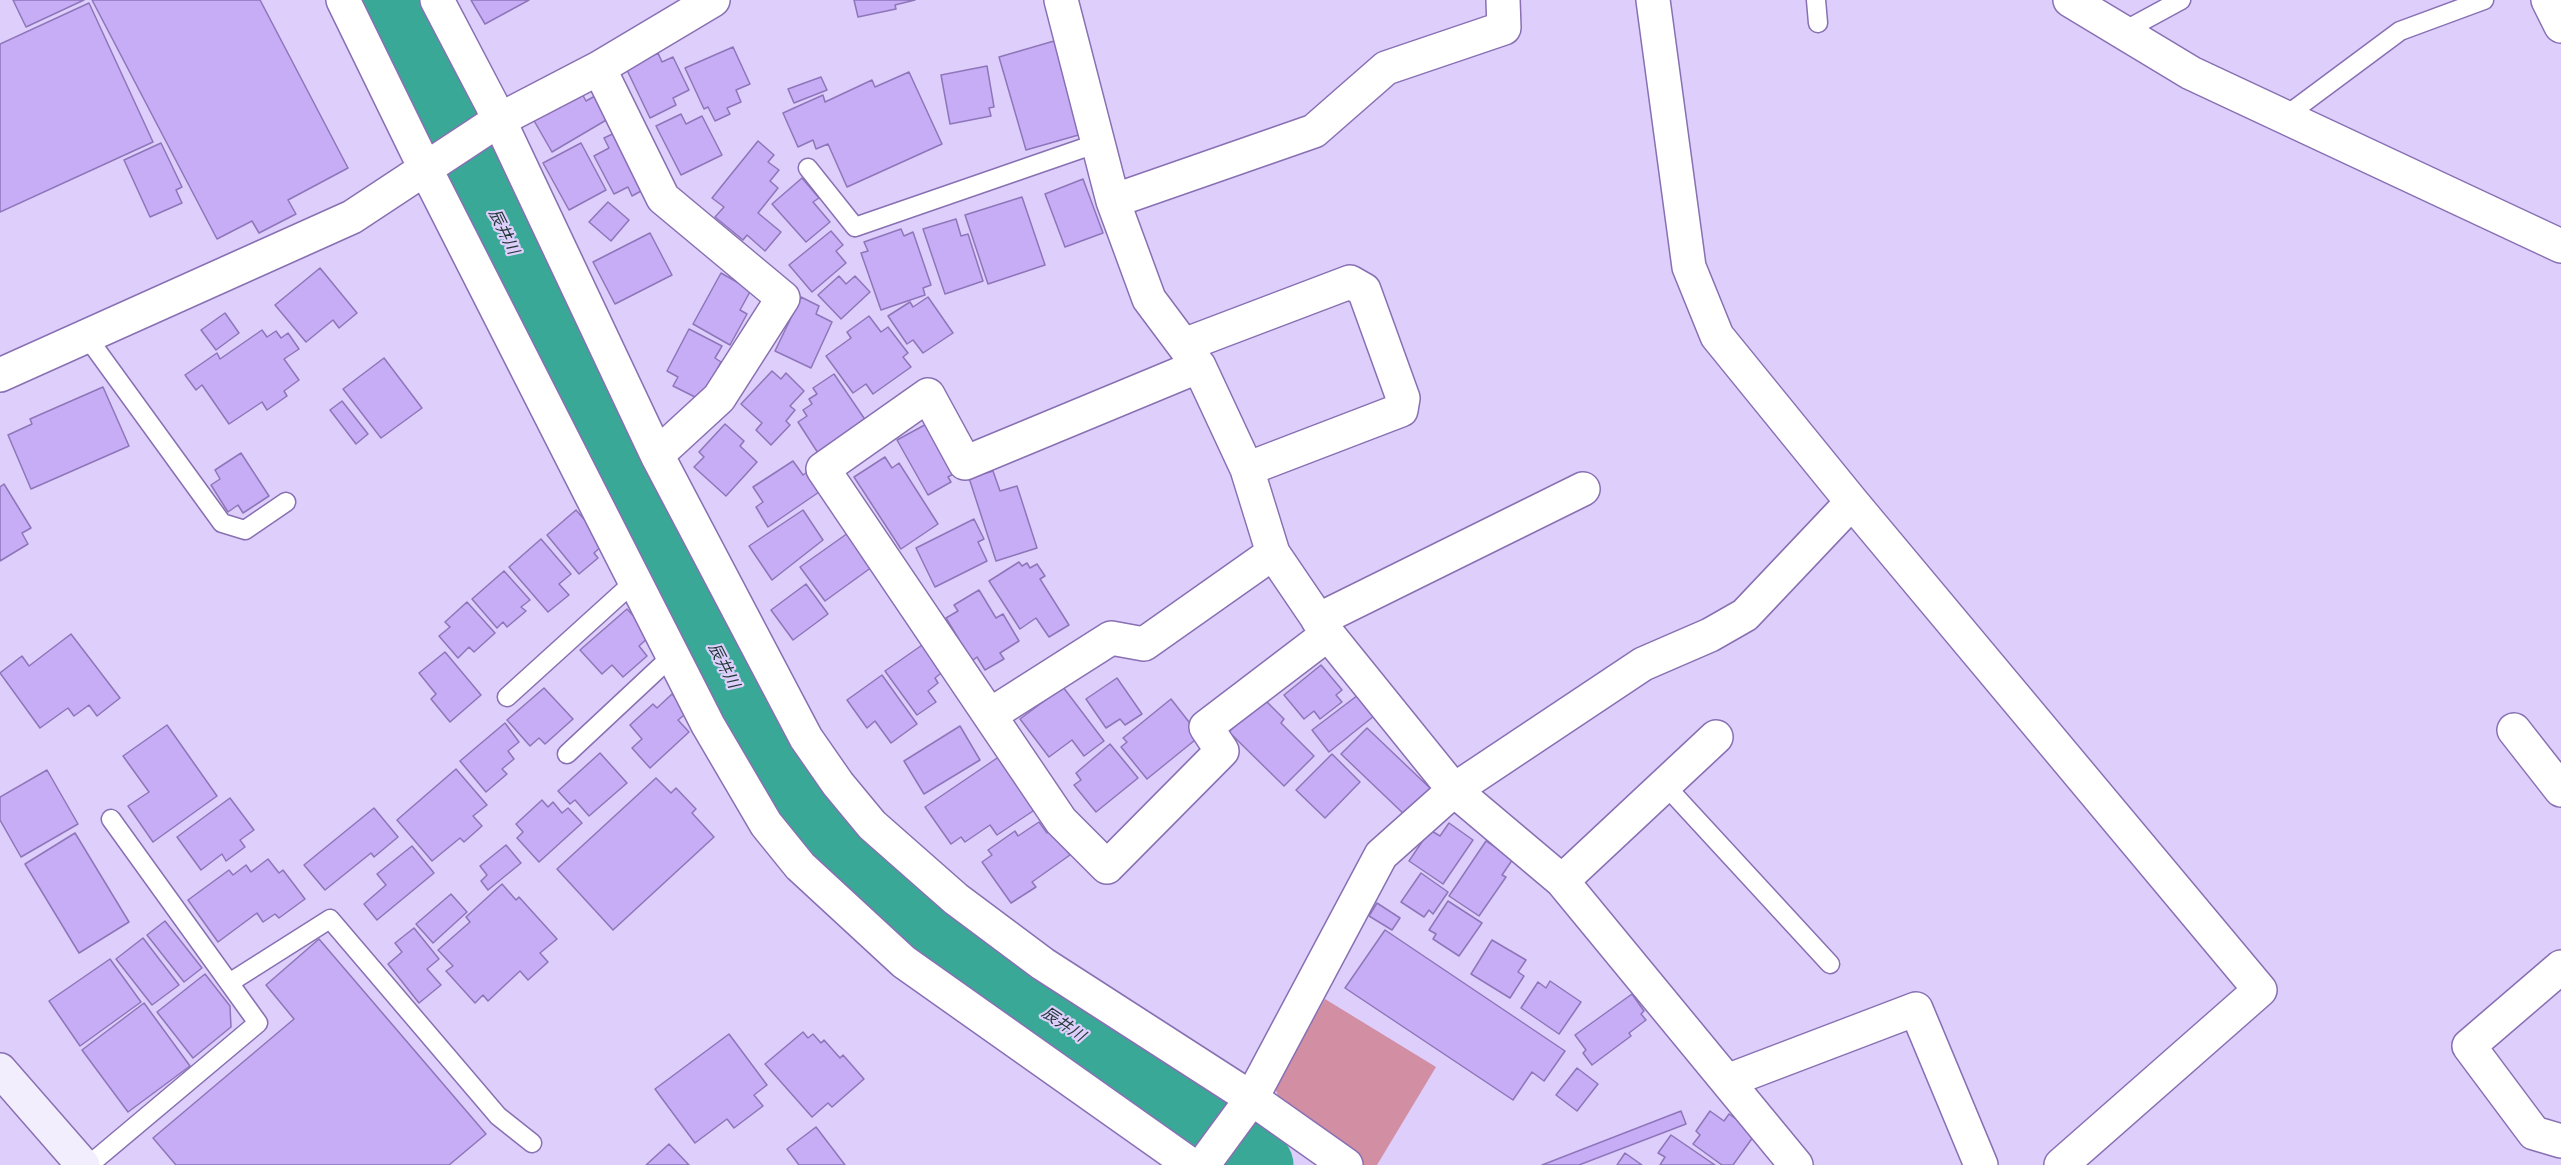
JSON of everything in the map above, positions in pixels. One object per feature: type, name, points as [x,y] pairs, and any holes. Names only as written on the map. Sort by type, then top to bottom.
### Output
[{"type":"main road","points":[[0,1070],[83,1165]]},
{"type":"street","points":[[343,0],[430,166],[635,581],[737,778],[766,824],[800,866],[904,962],[1191,1165]]},
{"type":"street","points":[[437,0],[657,455],[807,738],[838,784],[872,825],[956,899],[1042,964],[1250,1099],[1346,1165]]},
{"type":"street","points":[[0,375],[352,217],[495,123],[599,68],[712,0]]},
{"type":"street","points":[[1061,0],[1113,201],[1149,298],[1191,356],[1247,469],[1273,553],[1323,627],[1454,790],[1562,881],[1727,1081],[1782,1159]]},
{"type":"street","points":[[1113,201],[1314,131],[1386,68],[1504,28],[1503,0]]},
{"type":"street","points":[[1653,0],[1689,267],[1717,336],[1852,502],[2260,990],[2061,1165]]},
{"type":"street","points":[[2070,0],[2191,73],[2561,246]]},
{"type":"street","points":[[2548,0],[2561,26]]},
{"type":"street","points":[[599,68],[663,198],[783,298],[719,398],[657,455]]},
{"type":"street","points":[[1247,469],[1401,410],[1403,398],[1364,290],[1350,282],[965,463],[928,395],[823,469],[1061,821],[1107,867],[1222,751],[1206,726],[1323,627],[1583,489]]},
{"type":"street","points":[[1203,1165],[1250,1099],[1381,855],[1454,790],[1643,664],[1710,635],[1745,615],[1852,502]]},
{"type":"street","points":[[990,715],[1111,638],[1144,644],[1273,553]]},
{"type":"street","points":[[2514,730],[2561,790]]},
{"type":"street","points":[[1562,881],[1716,737]]},
{"type":"street","points":[[2561,967],[2469,1046],[2534,1133],[2561,1141]]},
{"type":"street","points":[[1727,1081],[1916,1009],[1982,1165]]},
{"type":"lane","points":[[1816,0],[1818,23]]},
{"type":"lane","points":[[2124,31],[2181,0]]},
{"type":"lane","points":[[2283,118],[2400,31],[2484,0]]},
{"type":"lane","points":[[808,168],[855,227],[1098,143]]},
{"type":"lane","points":[[87,337],[222,523],[245,530],[286,502]]},
{"type":"lane","points":[[507,697],[635,581]]},
{"type":"lane","points":[[567,754],[673,655]]},
{"type":"lane","points":[[1665,785],[1830,964]]},
{"type":"lane","points":[[89,1165],[258,1023],[111,819]]},
{"type":"lane","points":[[229,983],[330,919],[498,1116],[532,1143]]},
{"type":"shaded area","points":[[1325,999],[1436,1067],[1377,1165],[1363,1165],[1281,1103],[1274,1086]]},
{"type":"building","points":[[13,0],[84,0],[26,27]]},
{"type":"building","points":[[92,0],[260,0],[348,168],[288,200],[296,214],[259,233],[252,221],[217,239]]},
{"type":"building","points":[[471,0],[529,0],[485,24]]},
{"type":"building","points":[[854,0],[915,0],[895,5],[896,9],[858,17]]},
{"type":"building","points":[[89,3],[153,142],[0,212],[0,44]]},
{"type":"building","points":[[1054,41],[1082,134],[1026,150],[999,57]]},
{"type":"building","points":[[733,47],[750,84],[736,90],[741,102],[727,108],[730,114],[715,121],[708,107],[704,109],[685,68]]},
{"type":"building","points":[[658,53],[662,62],[673,57],[689,90],[673,98],[676,105],[650,118],[626,68]]},
{"type":"building","points":[[987,66],[994,107],[989,108],[991,116],[950,124],[941,75]]},
{"type":"building","points":[[909,72],[942,144],[847,187],[828,144],[816,149],[813,140],[798,147],[783,113],[823,95],[825,102],[872,80],[875,87]]},
{"type":"building","points":[[821,77],[827,90],[794,103],[788,89]]},
{"type":"building","points":[[580,90],[586,101],[595,96],[608,119],[552,152],[533,119]]},
{"type":"building","points":[[681,114],[686,124],[702,116],[722,155],[681,175],[656,126]]},
{"type":"building","points":[[623,129],[652,185],[632,196],[628,187],[614,194],[594,156],[609,148],[604,138]]},
{"type":"building","points":[[758,141],[774,155],[768,162],[779,170],[770,181],[778,188],[758,213],[781,232],[765,251],[747,235],[743,240],[715,217],[724,207],[712,198]]},
{"type":"building","points":[[161,143],[182,187],[176,190],[182,203],[150,217],[124,160]]},
{"type":"building","points":[[581,143],[606,190],[569,210],[543,163]]},
{"type":"building","points":[[802,178],[819,198],[813,202],[830,222],[806,242],[772,204]]},
{"type":"building","points":[[1083,179],[1103,233],[1065,247],[1045,194]]},
{"type":"building","points":[[1022,197],[1045,265],[988,284],[965,215]]},
{"type":"building","points":[[608,202],[629,220],[611,241],[589,222]]},
{"type":"building","points":[[956,219],[961,236],[968,234],[983,281],[945,294],[923,229]]},
{"type":"building","points":[[901,229],[904,236],[913,232],[931,285],[923,288],[925,295],[881,310],[861,253],[868,251],[864,242]]},
{"type":"building","points":[[831,231],[843,245],[836,251],[846,263],[812,292],[789,265]]},
{"type":"building","points":[[650,233],[672,275],[615,304],[593,262]]},
{"type":"building","points":[[320,268],[357,313],[339,328],[333,320],[306,342],[275,305]]},
{"type":"building","points":[[721,273],[751,290],[740,310],[747,314],[730,345],[693,324]]},
{"type":"building","points":[[839,276],[846,284],[855,276],[870,292],[841,319],[818,295]]},
{"type":"building","points":[[801,297],[819,306],[816,314],[832,322],[811,368],[775,351]]},
{"type":"building","points":[[928,297],[953,333],[923,353],[913,340],[907,344],[888,316],[910,302],[913,307]]},
{"type":"building","points":[[225,313],[239,333],[216,350],[201,330]]},
{"type":"building","points":[[869,316],[881,332],[888,327],[908,353],[903,357],[911,367],[873,394],[866,384],[853,393],[826,356],[851,338],[847,332]]},
{"type":"building","points":[[689,329],[722,346],[715,358],[721,362],[701,400],[673,386],[678,377],[667,371]]},
{"type":"building","points":[[262,330],[267,337],[276,331],[281,338],[288,333],[299,349],[284,359],[299,380],[284,391],[287,396],[267,410],[262,402],[229,424],[202,385],[196,390],[185,375],[217,353],[220,359]]},
{"type":"building","points":[[384,358],[422,408],[381,438],[343,389]]},
{"type":"building","points":[[772,371],[781,379],[786,373],[804,391],[790,406],[795,410],[786,421],[790,425],[771,445],[756,430],[762,423],[741,404]]},
{"type":"building","points":[[834,374],[866,421],[818,453],[798,422],[807,416],[803,410],[812,404],[809,399],[817,394],[813,388]]},
{"type":"building","points":[[103,387],[129,446],[31,489],[8,435],[32,424],[30,419]]},
{"type":"building","points":[[342,401],[368,434],[356,444],[330,410]]},
{"type":"building","points":[[932,421],[960,470],[948,477],[951,482],[928,495],[897,440]]},
{"type":"building","points":[[725,424],[744,441],[740,446],[757,462],[726,496],[694,467],[704,457],[699,452]]},
{"type":"building","points":[[241,453],[269,496],[243,513],[238,505],[228,512],[211,485],[220,479],[215,470]]},
{"type":"building","points":[[885,457],[892,468],[899,463],[938,524],[901,549],[854,477]]},
{"type":"building","points":[[793,461],[803,475],[809,471],[822,490],[768,527],[756,507],[763,502],[753,487]]},
{"type":"building","points":[[993,471],[1000,491],[1017,486],[1037,548],[996,561],[969,478]]},
{"type":"building","points":[[4,484],[31,528],[22,533],[28,544],[0,561],[0,487]]},
{"type":"building","points":[[576,510],[605,543],[594,553],[598,558],[579,574],[547,535]]},
{"type":"building","points":[[803,510],[823,540],[772,580],[749,546]]},
{"type":"building","points":[[974,519],[984,539],[978,542],[987,561],[935,587],[916,548]]},
{"type":"building","points":[[848,533],[872,567],[825,601],[800,567]]},
{"type":"building","points":[[541,539],[571,574],[559,584],[569,595],[548,612],[509,567]]},
{"type":"building","points":[[1019,562],[1022,566],[1027,563],[1030,568],[1037,564],[1045,576],[1040,579],[1069,625],[1049,637],[1036,618],[1020,629],[989,581]]},
{"type":"building","points":[[504,571],[530,600],[521,607],[526,611],[507,627],[503,622],[497,628],[472,599]]},
{"type":"building","points":[[806,584],[828,614],[793,640],[771,610]]},
{"type":"building","points":[[979,590],[996,618],[1003,614],[1019,641],[1000,653],[1004,659],[985,670],[977,657],[972,661],[946,618],[958,611],[954,605]]},
{"type":"building","points":[[467,602],[495,633],[474,652],[469,647],[458,658],[439,636],[450,627],[445,622]]},
{"type":"building","points":[[627,609],[651,635],[639,646],[647,656],[623,677],[612,665],[602,674],[580,650]]},
{"type":"building","points":[[71,634],[120,698],[97,716],[89,705],[74,716],[68,708],[40,728],[0,673],[22,656],[29,666]]},
{"type":"building","points":[[925,643],[945,670],[935,678],[938,683],[928,691],[936,702],[917,715],[885,671]]},
{"type":"building","points":[[445,652],[481,695],[450,722],[431,699],[436,694],[419,673]]},
{"type":"building","points":[[1321,665],[1342,690],[1336,695],[1342,702],[1320,719],[1314,711],[1304,719],[1284,695]]},
{"type":"building","points":[[882,675],[917,724],[891,743],[875,721],[867,728],[847,700]]},
{"type":"building","points":[[1117,678],[1142,714],[1125,725],[1120,719],[1106,728],[1086,699]]},
{"type":"building","points":[[1063,687],[1104,741],[1084,756],[1072,740],[1049,757],[1020,719]]},
{"type":"building","points":[[544,688],[573,719],[545,744],[539,738],[530,746],[507,720]]},
{"type":"building","points":[[672,694],[688,712],[678,720],[689,732],[650,768],[632,748],[642,739],[630,725],[653,704],[657,708]]},
{"type":"building","points":[[1358,695],[1374,716],[1329,752],[1312,730]]},
{"type":"building","points":[[1263,698],[1284,719],[1281,723],[1314,756],[1284,786],[1229,732]]},
{"type":"building","points":[[1171,699],[1200,736],[1147,779],[1121,747],[1127,742],[1123,738]]},
{"type":"building","points":[[505,723],[519,742],[508,751],[514,759],[502,769],[507,774],[486,792],[460,761]]},
{"type":"building","points":[[167,725],[217,796],[153,842],[128,806],[149,792],[123,756]]},
{"type":"building","points":[[960,726],[980,760],[924,794],[904,761]]},
{"type":"building","points":[[1367,728],[1432,790],[1407,817],[1341,754]]},
{"type":"building","points":[[1110,744],[1138,778],[1096,812],[1074,785],[1081,780],[1076,773]]},
{"type":"building","points":[[600,753],[627,783],[589,816],[575,800],[570,804],[558,791]]},
{"type":"building","points":[[1003,754],[1039,807],[997,835],[990,825],[965,842],[961,837],[951,844],[925,807]]},
{"type":"building","points":[[1332,754],[1360,782],[1325,818],[1296,790]]},
{"type":"building","points":[[456,769],[487,805],[473,816],[482,826],[464,842],[460,838],[432,861],[397,820]]},
{"type":"building","points":[[47,770],[78,824],[21,857],[0,820],[0,797]]},
{"type":"building","points":[[656,778],[671,793],[676,788],[696,809],[692,813],[714,837],[613,930],[557,869]]},
{"type":"building","points":[[230,798],[254,830],[240,840],[245,847],[226,861],[222,854],[201,870],[177,837]]},
{"type":"building","points":[[542,800],[548,807],[553,802],[562,813],[568,808],[582,823],[539,862],[517,838],[523,832],[516,824]]},
{"type":"building","points":[[374,808],[398,837],[374,857],[371,853],[325,890],[304,865]]},
{"type":"building","points":[[1039,822],[1047,833],[1051,829],[1070,855],[1032,882],[1036,887],[1011,903],[982,862],[992,855],[988,850],[1015,831],[1018,836]]},
{"type":"building","points":[[1449,823],[1473,840],[1443,884],[1409,861],[1430,830],[1440,836]]},
{"type":"building","points":[[75,833],[129,922],[79,953],[25,864]]},
{"type":"building","points":[[1486,841],[1513,859],[1502,875],[1506,877],[1479,916],[1449,896]]},
{"type":"building","points":[[506,845],[521,863],[488,890],[481,881],[487,875],[480,866]]},
{"type":"building","points":[[412,846],[434,873],[377,920],[364,904],[386,885],[377,874]]},
{"type":"building","points":[[268,859],[279,873],[283,870],[305,899],[279,918],[275,914],[263,922],[257,913],[218,942],[188,900],[229,870],[233,875],[246,865],[251,872]]},
{"type":"building","points":[[1421,873],[1448,892],[1433,914],[1429,910],[1424,917],[1401,902]]},
{"type":"building","points":[[502,884],[516,900],[519,897],[557,939],[540,953],[548,962],[528,980],[520,971],[488,1001],[483,995],[475,1003],[446,971],[453,966],[438,950],[470,922],[466,917]]},
{"type":"building","points":[[451,894],[467,912],[433,943],[416,924]]},
{"type":"building","points":[[1448,901],[1482,923],[1459,956],[1433,939],[1436,934],[1429,930]]},
{"type":"building","points":[[1377,903],[1400,918],[1392,930],[1369,916]]},
{"type":"building","points":[[165,921],[202,968],[184,982],[147,935]]},
{"type":"building","points":[[414,928],[439,959],[427,969],[441,985],[419,1003],[388,964],[402,952],[395,943]]},
{"type":"building","points":[[1385,930],[1565,1051],[1544,1081],[1532,1072],[1513,1100],[1345,988]]},
{"type":"building","points":[[143,938],[179,985],[152,1005],[116,959]]},
{"type":"building","points":[[319,939],[486,1134],[449,1165],[176,1165],[153,1138],[294,1019],[266,985]]},
{"type":"building","points":[[1492,940],[1526,960],[1518,972],[1524,976],[1510,998],[1471,974]]},
{"type":"building","points":[[110,959],[141,1002],[80,1046],[49,1001]]},
{"type":"building","points":[[205,974],[230,1006],[231,1027],[193,1058],[157,1012]]},
{"type":"building","points":[[1550,981],[1581,1002],[1559,1034],[1521,1008],[1538,982],[1546,988]]},
{"type":"building","points":[[1632,994],[1644,1011],[1641,1014],[1646,1020],[1629,1033],[1631,1036],[1592,1065],[1583,1053],[1586,1050],[1575,1035]]},
{"type":"building","points":[[144,1003],[190,1066],[128,1112],[82,1050]]},
{"type":"building","points":[[803,1032],[808,1038],[813,1034],[821,1043],[824,1040],[840,1058],[843,1055],[864,1079],[832,1107],[828,1103],[812,1117],[765,1064]]},
{"type":"building","points":[[729,1034],[767,1085],[754,1095],[763,1106],[734,1128],[727,1119],[695,1143],[655,1089]]},
{"type":"building","points":[[1577,1068],[1598,1084],[1577,1111],[1556,1095]]},
{"type":"building","points":[[1681,1111],[1686,1124],[1579,1165],[1542,1165]]},
{"type":"building","points":[[1710,1111],[1724,1121],[1729,1114],[1756,1133],[1733,1165],[1722,1165],[1693,1144],[1700,1135],[1696,1131]]},
{"type":"building","points":[[816,1127],[845,1165],[799,1165],[787,1149]]},
{"type":"building","points":[[1671,1135],[1715,1165],[1660,1165],[1665,1157],[1658,1153]]},
{"type":"building","points":[[669,1144],[689,1165],[646,1165]]},
{"type":"building","points":[[1625,1153],[1642,1165],[1617,1165]]},
{"type":"waterway","name":"辰井川","points":[[390,0],[455,128],[522,271],[692,600],[773,764],[838,849],[957,955],[1088,1041],[1259,1165]]}]
